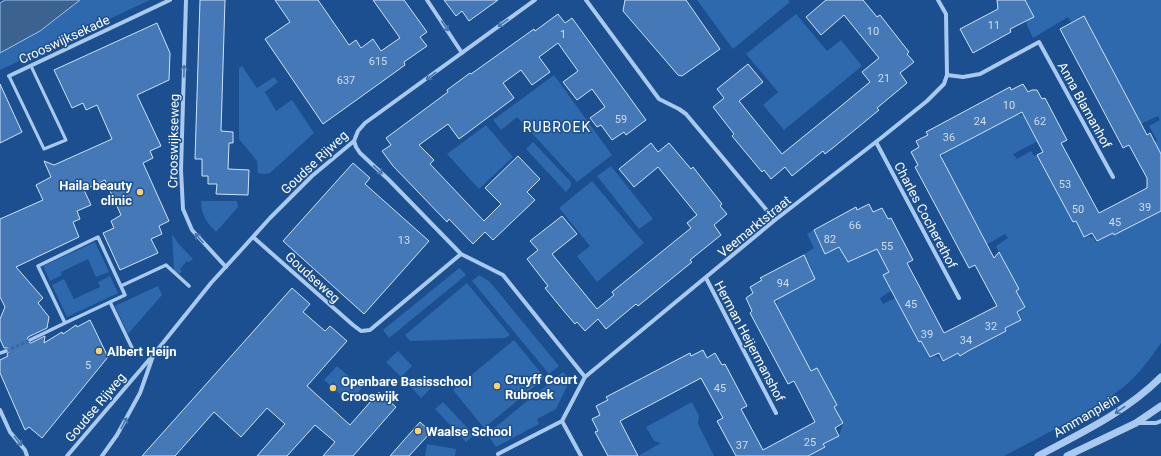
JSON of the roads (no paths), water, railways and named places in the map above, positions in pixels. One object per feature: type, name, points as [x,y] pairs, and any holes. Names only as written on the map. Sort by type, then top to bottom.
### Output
[{"type":"street","name":"Crooswijksekade","points":[[9,76],[170,0]]},
{"type":"street","name":"Crooswijkseweg","points":[[186,0],[181,170],[183,209],[192,230],[226,267]]},
{"type":"street","points":[[428,0],[462,53]]},
{"type":"street","name":"Goudse Rijweg","points":[[67,456],[253,236],[312,176],[354,141],[358,131],[365,123],[535,0]]},
{"type":"street","points":[[586,0],[659,99],[686,114],[775,220]]},
{"type":"street","points":[[938,0],[946,14],[947,75]]},
{"type":"street","name":"Anna Blamanhof","points":[[947,75],[963,77],[980,74],[1039,42],[1113,177]]},
{"type":"street","name":"Veemarktstraat","points":[[562,421],[585,377],[775,220],[876,142],[936,93],[946,81],[947,75]]},
{"type":"street","points":[[354,141],[360,153],[389,180],[461,254],[504,275],[585,377]]},
{"type":"street","name":"Charles Cocherethof","points":[[876,142],[959,298]]},
{"type":"street","name":"Goudseweg","points":[[253,236],[361,331],[370,330],[461,254]]},
{"type":"street","points":[[30,340],[125,294],[98,238],[38,266],[65,323]]},
{"type":"street","points":[[121,286],[166,265],[189,286]]},
{"type":"street","name":"Herman Heijermanshof","points":[[706,278],[776,413]]},
{"type":"street","points":[[110,302],[133,350]]},
{"type":"street","points":[[0,354],[6,351]]},
{"type":"street","name":"Goudse Rijweg","points":[[102,456],[117,435],[140,393],[154,354]]},
{"type":"street","name":"Ammanplein","points":[[1038,456],[1113,416],[1146,391],[1161,377]]},
{"type":"street","name":"Ammanplein","points":[[1067,456],[1136,423],[1161,406]]},
{"type":"street","points":[[0,410],[8,427],[25,450],[26,456]]},
{"type":"street","points":[[498,454],[562,421],[581,456]]},
{"type":"street","name":"Ammanplein","points":[[1136,423],[1156,423],[1161,421]]},
{"type":"lane","points":[[9,76],[44,149],[66,140],[31,66]]},
{"type":"tunnel","points":[[6,351],[30,340]]},
{"type":"place","name":"Haila beauty clinic","points":[[140,192]]},
{"type":"place","name":"Albert Heijn","points":[[99,351]]},
{"type":"place","name":"Cruyff Court Rubroek","points":[[497,386]]},
{"type":"place","name":"Openbare Basisschool Crooswijk","points":[[333,388]]},
{"type":"place","name":"Waalse School","points":[[418,431]]},
{"type":"district","name":"RUBROEK","points":[[557,127]]}]
